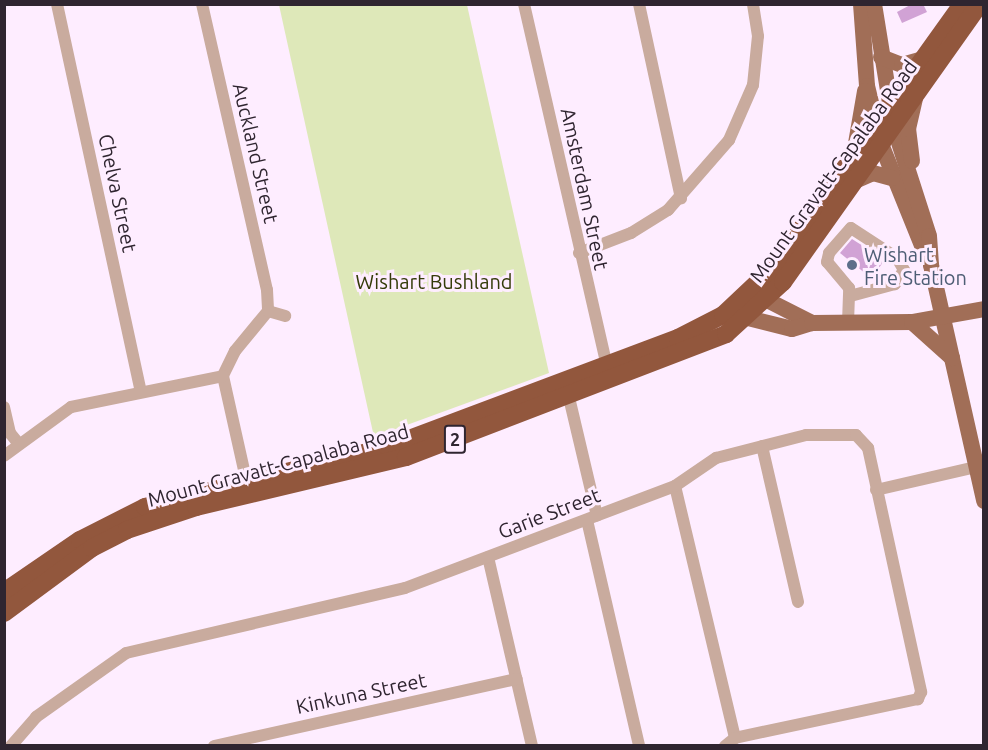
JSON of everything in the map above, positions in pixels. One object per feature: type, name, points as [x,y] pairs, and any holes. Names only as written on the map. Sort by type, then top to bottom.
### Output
[{"type":"highway","name":"Mount Gravatt-Capalaba Road","points":[[4,592],[121,518],[180,495],[248,488],[389,463],[608,373],[688,334],[767,300],[881,144],[889,106],[962,4]]},
{"type":"highway","name":"Mount Gravatt-Capalaba Road","points":[[744,310],[854,155],[916,94],[980,4]]},
{"type":"highway","name":"Mount Gravatt-Capalaba Road","points":[[4,613],[92,548],[127,530],[248,488]]},
{"type":"main road","points":[[854,155],[867,86],[861,4]]},
{"type":"main road","points":[[873,4],[889,106]]},
{"type":"main road","points":[[881,57],[902,66],[923,59]]},
{"type":"main road","points":[[867,86],[915,192],[929,236],[931,264],[984,501]]},
{"type":"main road","points":[[915,192],[908,136],[916,94]]},
{"type":"main road","points":[[881,144],[892,178],[931,264]]},
{"type":"main road","points":[[855,181],[873,173],[892,178]]},
{"type":"main road","points":[[767,300],[812,323]]},
{"type":"main road","points":[[744,310],[784,328],[812,323],[912,322],[984,309]]},
{"type":"main road","points":[[912,322],[952,358]]},
{"type":"street","name":"Chelva Street","points":[[57,4],[141,391]]},
{"type":"street","name":"Auckland Street","points":[[201,4],[268,311]]},
{"type":"street","name":"Amsterdam Street","points":[[525,4],[579,253],[608,373]]},
{"type":"street","points":[[639,4],[681,199]]},
{"type":"street","points":[[579,253],[631,233],[681,199],[729,140],[747,105],[757,60],[753,4]]},
{"type":"street","points":[[848,323],[850,296],[847,282],[830,266],[828,253],[851,228],[902,264],[900,282],[850,296]]},
{"type":"street","points":[[248,488],[223,376],[235,351],[268,311],[285,316]]},
{"type":"street","points":[[4,456],[71,406],[223,376]]},
{"type":"street","points":[[567,389],[639,746]]},
{"type":"street","points":[[4,407],[10,433],[19,444]]},
{"type":"street","name":"Garie Street","points":[[11,746],[45,710],[126,653],[384,595],[675,486],[716,458],[806,435],[856,435],[868,448],[920,682],[918,699],[730,742]]},
{"type":"street","points":[[762,446],[798,602]]},
{"type":"street","points":[[876,490],[976,467]]},
{"type":"street","points":[[675,486],[730,742]]},
{"type":"street","points":[[488,557],[532,746]]},
{"type":"street","name":"Kinkuna Street","points":[[214,746],[517,679]]},
{"type":"green space","name":"Wishart Bushland","points":[[279,5],[467,5],[549,373],[374,437]]},
{"type":"building","points":[[912,4],[923,4],[927,12],[902,23],[897,12]]},
{"type":"building","points":[[852,239],[885,260],[871,278],[840,253]]},
{"type":"place","name":"Wishart Fire Station","points":[[852,265]]}]
